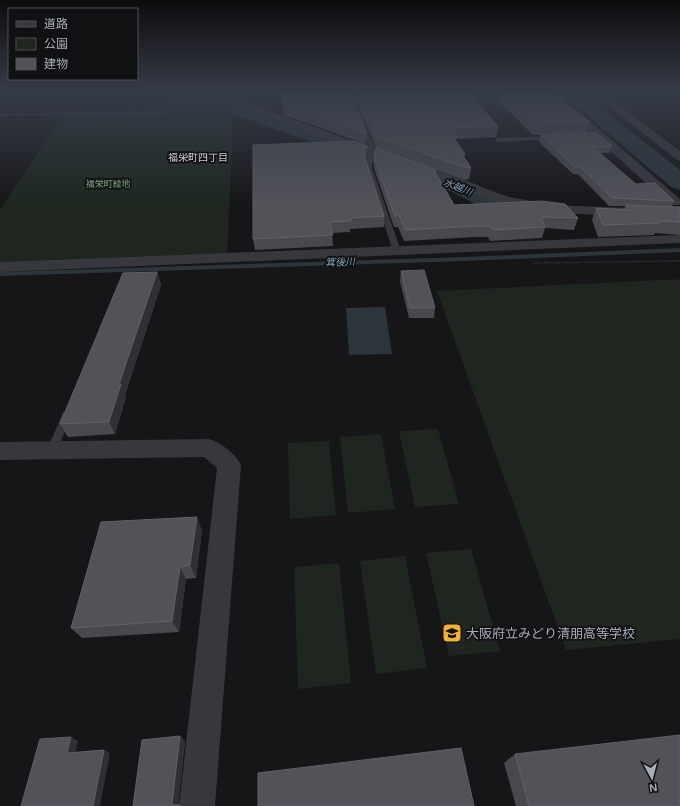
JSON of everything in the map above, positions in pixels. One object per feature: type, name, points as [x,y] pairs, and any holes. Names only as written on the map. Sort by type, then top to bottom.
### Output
[{"type":"street","points":[[305,131],[372,156],[506,201],[554,209],[680,214]]},
{"type":"street","points":[[589,131],[680,206]]},
{"type":"street","points":[[645,131],[680,157]]},
{"type":"street","points":[[0,267],[680,239]]},
{"type":"street","points":[[0,451],[209,448],[229,465],[197,806]]},
{"type":"lane","points":[[363,131],[372,156],[369,168],[397,251]]},
{"type":"lane","points":[[498,140],[561,138]]},
{"type":"lane","points":[[52,450],[70,406]]},
{"type":"green space","name":"福栄町緑地","points":[[52,131],[233,131],[227,253],[0,262],[0,210]]},
{"type":"green space","points":[[680,279],[680,639],[566,650],[437,291]]},
{"type":"green space","points":[[438,429],[459,504],[415,507],[399,431]]},
{"type":"green space","points":[[381,434],[395,509],[348,513],[340,437]]},
{"type":"green space","points":[[329,441],[336,515],[290,519],[288,443]]},
{"type":"green space","points":[[471,549],[500,651],[449,656],[426,553]]},
{"type":"green space","points":[[405,556],[427,668],[376,674],[360,561]]},
{"type":"green space","points":[[339,563],[351,683],[298,689],[294,567]]},
{"type":"shaded area","points":[[385,307],[392,354],[349,355],[346,308]]},
{"type":"building","points":[[374,131],[453,131],[457,137],[453,137],[465,154],[462,154],[471,168],[467,168],[377,137]]},
{"type":"building","points":[[595,132],[612,146],[593,147],[625,175],[636,184],[655,183],[674,201],[612,198],[580,167],[575,167],[541,135]]},
{"type":"building","points":[[355,141],[368,146],[365,150],[365,158],[384,216],[350,218],[351,221],[330,222],[333,235],[253,239],[253,145]]},
{"type":"building","points":[[376,148],[436,170],[434,170],[454,205],[542,201],[565,204],[578,218],[541,217],[545,227],[493,230],[490,226],[477,226],[405,230],[399,215],[395,216],[374,157]]},
{"type":"building","points":[[626,205],[680,207],[680,222],[660,221],[660,223],[603,225],[596,208],[630,210]]},
{"type":"building","points":[[424,270],[435,308],[410,308],[401,271]]},
{"type":"building","points":[[157,272],[119,384],[121,384],[109,422],[60,424],[123,273]]},
{"type":"building","points":[[197,517],[190,565],[180,567],[172,621],[71,628],[101,522]]},
{"type":"building","points":[[680,735],[680,806],[529,806],[515,754]]},
{"type":"building","points":[[180,736],[172,803],[173,805],[180,805],[133,806],[142,740]]},
{"type":"building","points":[[71,737],[67,753],[104,750],[93,806],[21,806],[40,739]]},
{"type":"building","points":[[461,748],[474,806],[258,806],[258,773]]},
{"type":"waterway","name":"水越川","points":[[300,131],[413,169],[459,186],[496,203],[526,210],[552,212]]},
{"type":"waterway","points":[[616,131],[680,182]]},
{"type":"waterway","name":"箕後川","points":[[0,274],[464,259],[680,250]]},
{"type":"place","name":"大阪府立みどり清朋高等学校","points":[[452,633]]},
{"type":"district","name":"福栄町四丁目","points":[[198,157]]}]
